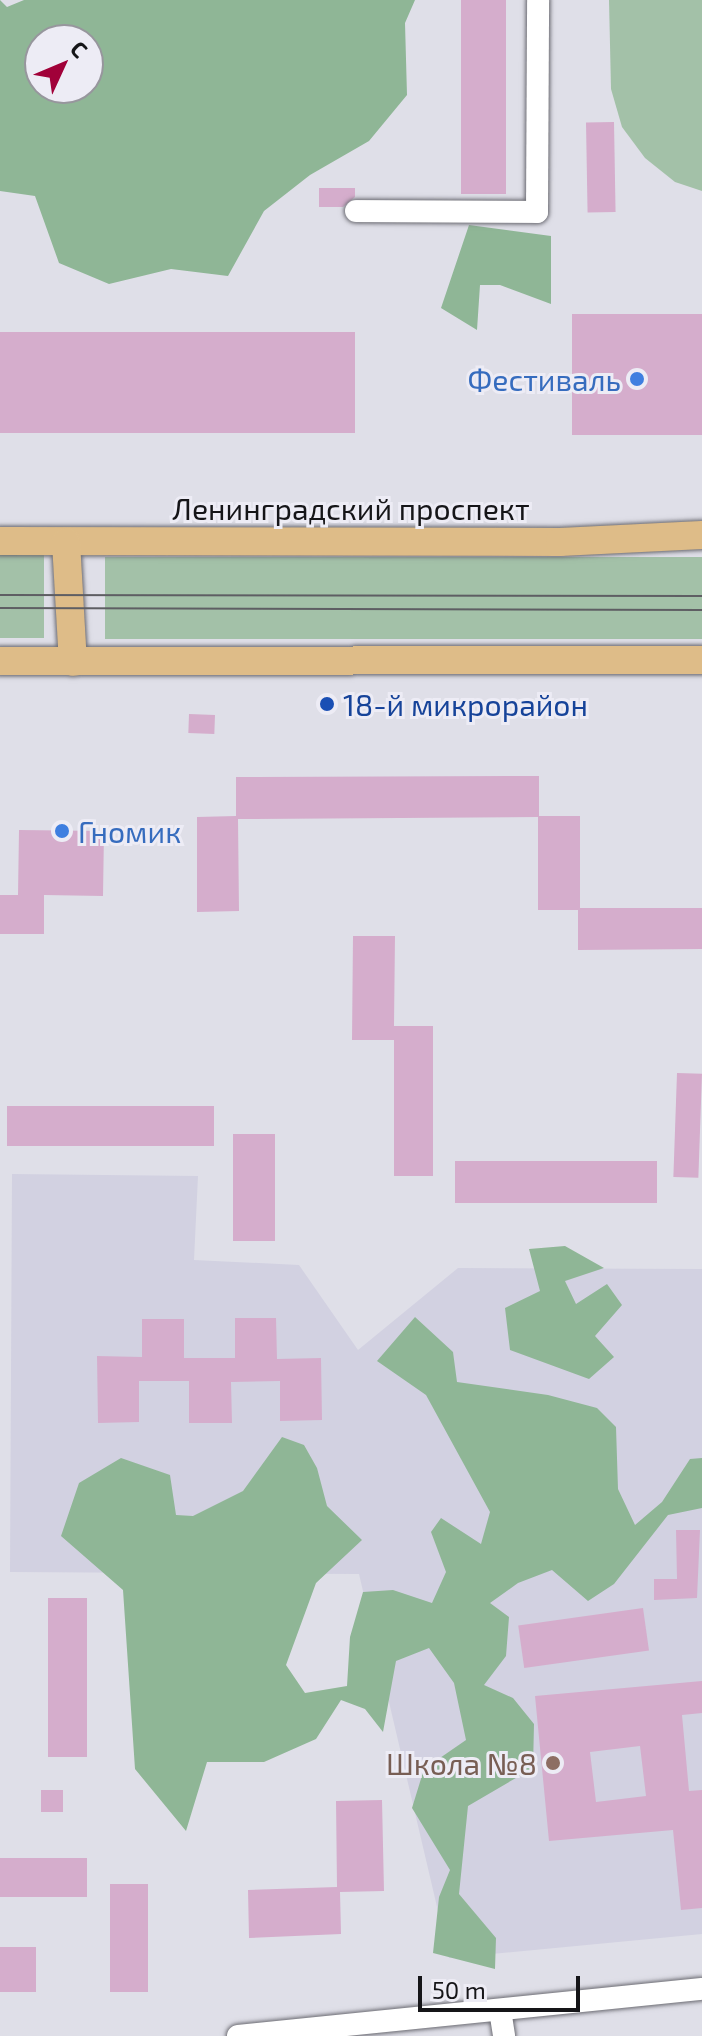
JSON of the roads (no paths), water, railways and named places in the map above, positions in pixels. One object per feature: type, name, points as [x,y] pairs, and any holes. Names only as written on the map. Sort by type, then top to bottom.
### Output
[{"type":"main road","name":"Ленинградский проспект","points":[[0,541],[560,542],[702,535]]},
{"type":"main road","points":[[66,542],[73,662]]},
{"type":"main road","points":[[0,661],[702,660]]},
{"type":"street","points":[[356,211],[537,212],[538,0]]},
{"type":"street","points":[[238,2036],[702,1989]]},
{"type":"street","points":[[500,2010],[504,2036]]},
{"type":"tram line","points":[[0,595],[702,596]]},
{"type":"tram line","points":[[0,608],[702,610]]},
{"type":"place","name":"Фестиваль","points":[[637,379]]},
{"type":"place","name":"18-й микрорайон","points":[[327,704]]},
{"type":"place","name":"Гномик","points":[[62,831]]},
{"type":"place","name":"Школа №8","points":[[553,1763]]}]
